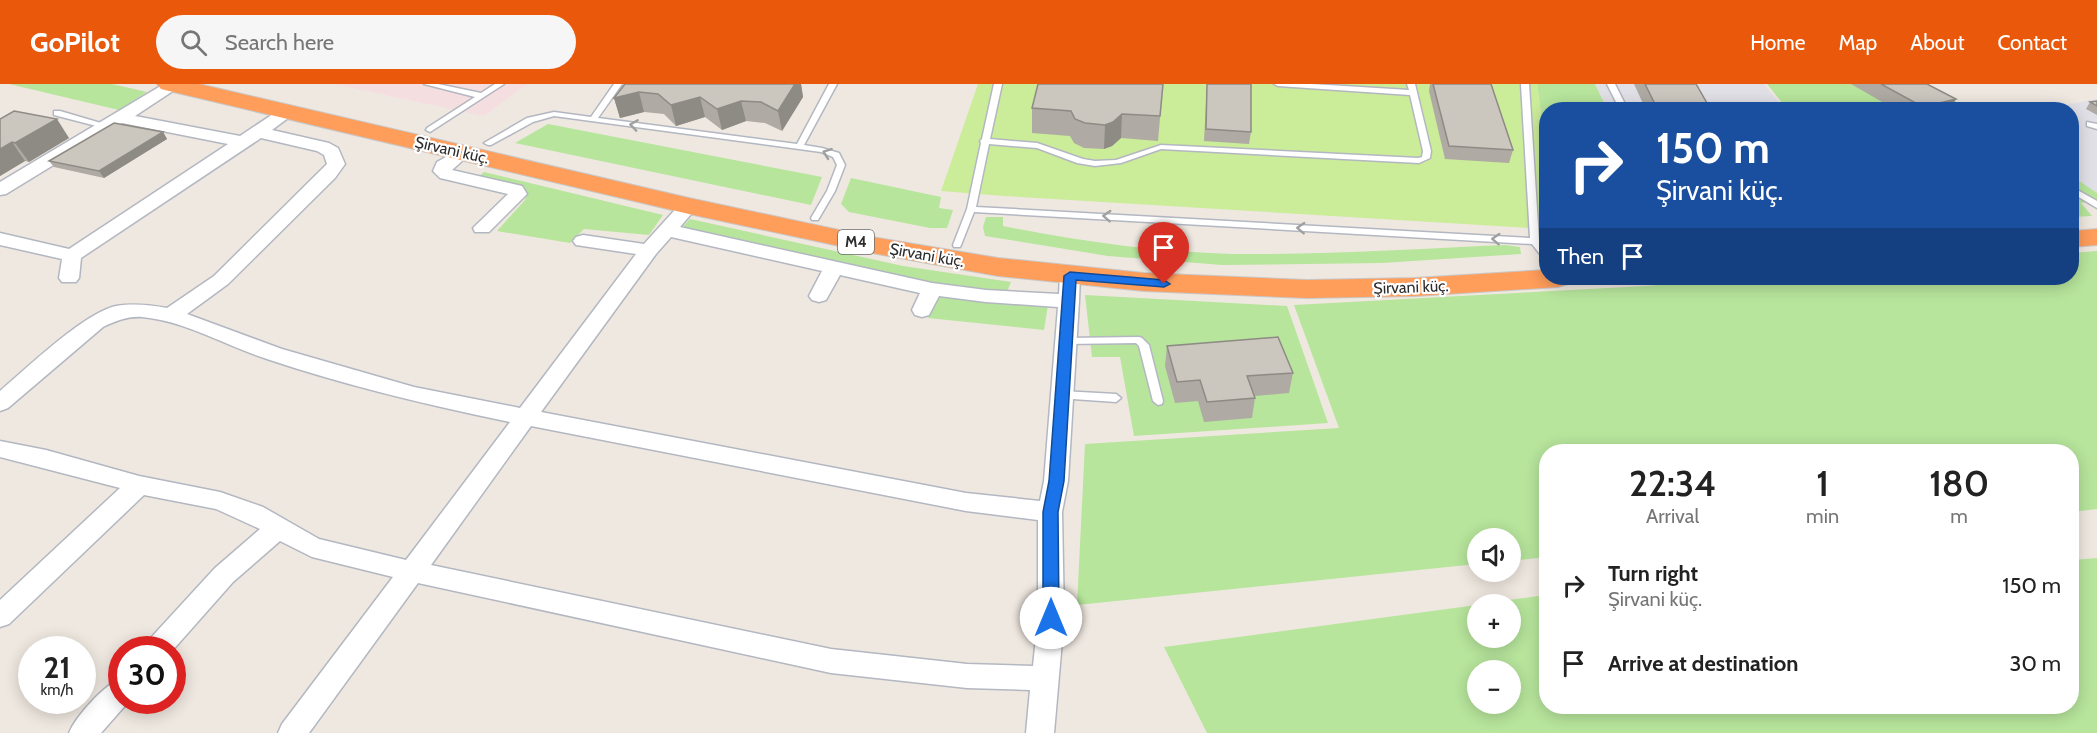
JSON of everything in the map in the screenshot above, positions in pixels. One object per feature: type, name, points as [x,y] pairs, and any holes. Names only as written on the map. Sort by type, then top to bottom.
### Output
[{"type":"highway","name":"M4","points":[[231,84],[814,218],[957,246],[1143,268],[1372,275],[1539,252]]},
{"type":"highway","name":"Şirvani küç.","points":[[171,85],[689,206],[954,261],[1070,288],[1415,287],[1539,279]]},
{"type":"highway","points":[[2079,223],[2097,222]]},
{"type":"highway","points":[[2079,238],[2097,237]]},
{"type":"street","points":[[0,190],[171,85]]},
{"type":"street","points":[[0,239],[72,256],[288,112]]},
{"type":"street","points":[[114,122],[323,147],[332,152],[336,164],[221,280],[171,315]]},
{"type":"street","points":[[462,153],[443,166],[442,171],[446,174],[516,190],[518,194],[516,199],[482,228]]},
{"type":"street","points":[[292,733],[649,249],[689,206]]},
{"type":"street","points":[[666,230],[932,289],[986,296],[1070,288],[1056,481],[1050,512],[1051,618],[1040,733]]},
{"type":"street","points":[[583,241],[649,249]]},
{"type":"street","points":[[69,278],[72,256]]},
{"type":"street","points":[[819,296],[834,267]]},
{"type":"street","points":[[922,310],[932,289]]},
{"type":"street","points":[[0,403],[96,322],[116,313],[140,310],[171,315],[274,354],[403,392],[884,487],[966,502],[1050,512]]},
{"type":"street","points":[[0,449],[140,485],[220,501],[279,527],[312,547],[410,571],[831,661],[967,676],[1044,678]]},
{"type":"street","points":[[0,616],[140,485]]},
{"type":"street","points":[[170,636],[224,575],[279,527]]},
{"type":"street","points":[[82,733],[108,705]]},
{"type":"lane","points":[[428,84],[482,96]]},
{"type":"lane","points":[[430,130],[500,84]]},
{"type":"lane","points":[[593,119],[618,84]]},
{"type":"lane","points":[[799,147],[833,84]]},
{"type":"lane","points":[[957,246],[971,209],[998,84]]},
{"type":"lane","points":[[984,141],[1029,143],[1076,161],[1093,164],[1125,160],[1142,151],[1161,147],[1419,160],[1426,158],[1427,151],[1412,88],[1278,84]]},
{"type":"lane","points":[[1525,84],[1539,231]]},
{"type":"lane","points":[[1611,84],[1620,102]]},
{"type":"lane","points":[[57,114],[114,122]]},
{"type":"lane","points":[[488,143],[543,115],[554,114],[822,150],[836,155],[841,165],[831,190],[814,218]]},
{"type":"lane","points":[[2079,194],[2097,205]]},
{"type":"lane","points":[[971,209],[1539,252]]},
{"type":"lane","points":[[1067,341],[1139,340],[1144,345],[1158,401]]},
{"type":"lane","points":[[1062,395],[1116,398]]},
{"type":"shaded area","points":[[334,84],[527,84],[484,116]]},
{"type":"shaded area","points":[[1595,84],[1764,84],[1778,102],[1604,102]]},
{"type":"shaded area","points":[[2097,99],[2097,193],[2079,181],[2079,102]]},
{"type":"green space","points":[[9,84],[112,84],[147,92],[119,110]]},
{"type":"green space","points":[[978,84],[1537,84],[1539,102],[1539,229],[941,191]]},
{"type":"green space","points":[[1537,84],[1595,84],[1604,102],[1539,102]]},
{"type":"green space","points":[[1767,84],[1920,84],[1957,102],[1781,102]]},
{"type":"green space","points":[[548,124],[822,177],[811,205],[515,143]]},
{"type":"green space","points":[[484,172],[663,215],[649,235],[584,229],[570,243],[497,231],[525,200],[527,193],[522,189],[477,178]]},
{"type":"green space","points":[[851,178],[941,197],[939,208],[953,210],[947,228],[930,228],[849,212],[841,204]]},
{"type":"green space","points":[[2079,181],[2097,193],[2097,201],[2081,203],[2092,216],[2079,217]]},
{"type":"green space","points":[[986,217],[1003,217],[1003,226],[1088,241],[1174,251],[1300,254],[1505,245],[1520,247],[1521,254],[1382,263],[1222,265],[1108,256],[985,236],[983,227]]},
{"type":"green space","points":[[690,219],[903,266],[1011,282],[1006,294],[942,286],[680,229]]},
{"type":"green space","points":[[2097,251],[2097,509],[2079,511],[2079,444],[1539,444],[1539,558],[1521,560],[1521,528],[1467,528],[1467,565],[1077,605],[1085,444],[1339,428],[1294,305],[1659,285],[2079,285],[2079,252]]},
{"type":"green space","points":[[937,294],[1048,305],[1044,330],[928,318]]},
{"type":"green space","points":[[1085,295],[1287,306],[1328,423],[1134,436],[1120,357],[1092,357]]},
{"type":"green space","points":[[2097,558],[2097,733],[1207,733],[1164,647],[1467,606],[1467,648],[1521,648],[1521,598],[1539,596],[1539,714],[2079,714],[2079,559]]},
{"type":"building","points":[[625,84],[795,84],[778,111],[761,102],[741,101],[717,109],[700,97],[671,105],[658,94],[639,92],[614,98]]},
{"type":"building","points":[[1038,84],[1163,84],[1160,116],[1122,114],[1113,122],[1105,125],[1085,123],[1075,119],[1071,111],[1032,108]]},
{"type":"building","points":[[1207,84],[1251,84],[1251,132],[1206,129]]},
{"type":"building","points":[[1433,84],[1491,84],[1513,150],[1449,146]]},
{"type":"building","points":[[1645,84],[1696,84],[1706,102],[1654,102]]},
{"type":"building","points":[[1881,84],[1927,84],[1956,99],[1944,102],[1914,102]]},
{"type":"building","points":[[14,111],[57,119],[0,149],[0,119]]},
{"type":"building","points":[[114,123],[163,132],[99,171],[49,161]]},
{"type":"building","points":[[1278,337],[1293,373],[1247,376],[1255,398],[1207,402],[1200,380],[1177,382],[1167,346]]},
{"type":"route","points":[[1051,618],[1050,512],[1056,481],[1070,276],[1164,284]]}]
